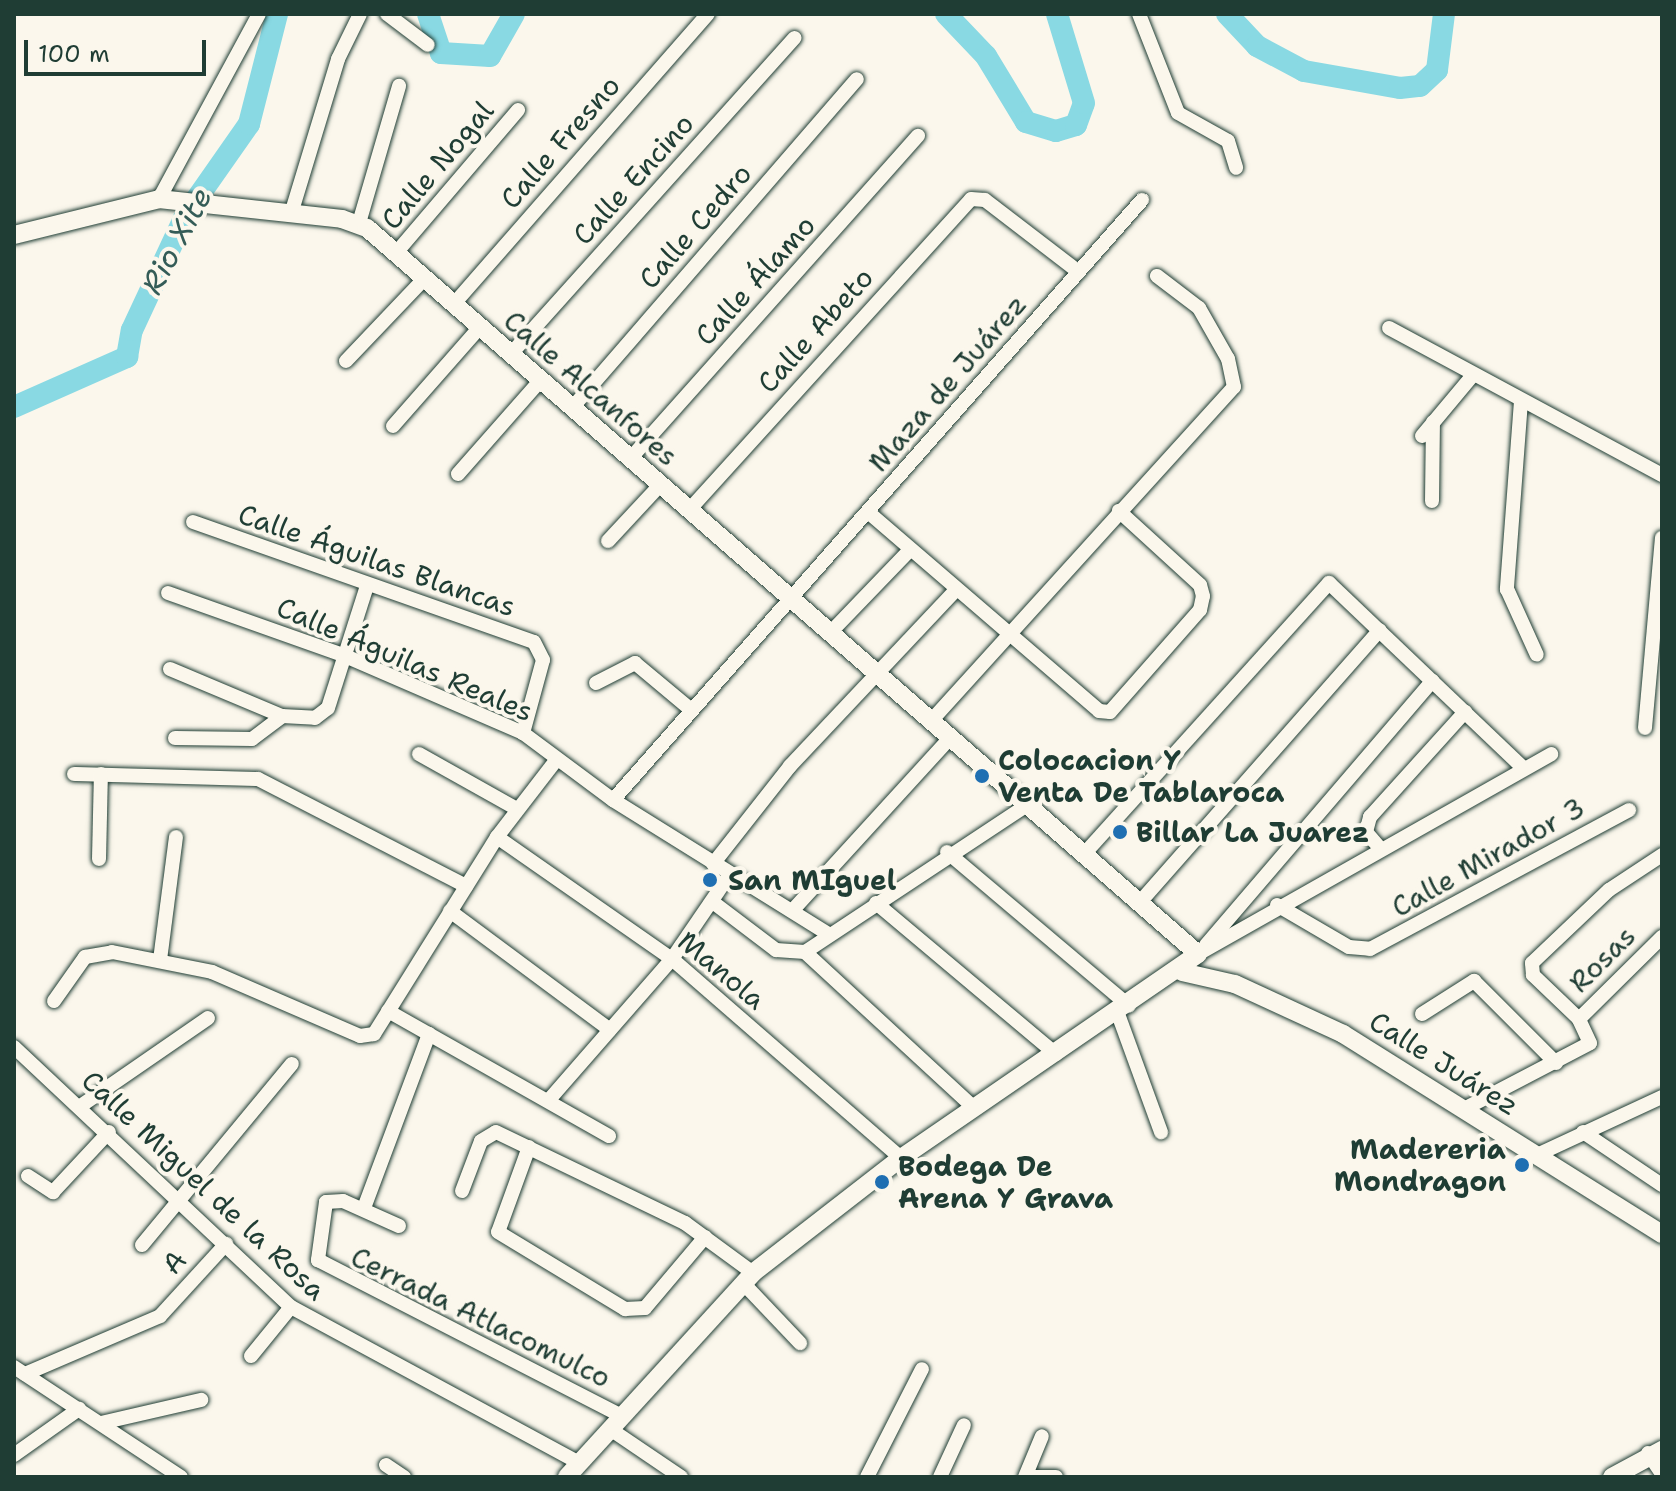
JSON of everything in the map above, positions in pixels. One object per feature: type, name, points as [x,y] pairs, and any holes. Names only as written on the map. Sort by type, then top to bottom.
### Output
[{"type":"street","points":[[167,199],[259,14]]},
{"type":"street","points":[[291,214],[338,59],[360,14]]},
{"type":"street","points":[[387,14],[428,45]]},
{"type":"street","name":"Calle Fresno","points":[[453,305],[708,14]]},
{"type":"street","points":[[1139,14],[1178,113],[1228,141],[1236,168]]},
{"type":"street","name":"Calle Encino","points":[[510,355],[794,38]]},
{"type":"street","name":"Calle Cedro","points":[[572,408],[857,79]]},
{"type":"street","points":[[14,235],[167,199],[359,223],[399,86]]},
{"type":"street","name":"Calle Nogal","points":[[396,253],[518,110]]},
{"type":"street","name":"Calle Álamo","points":[[630,459],[918,136]]},
{"type":"street","name":"Calle Abeto","points":[[690,509],[971,199],[985,200],[1079,272]]},
{"type":"street","name":"Maza de Juárez","points":[[613,800],[787,596],[868,512],[1142,200]]},
{"type":"street","name":"Calle Alcanfores","points":[[359,223],[690,509],[1026,806],[1141,901],[1198,954]]},
{"type":"street","points":[[931,721],[1234,387],[1228,359],[1199,308],[1157,276]]},
{"type":"street","points":[[346,361],[424,279]]},
{"type":"street","points":[[393,426],[479,328]]},
{"type":"street","points":[[1389,328],[1662,475]]},
{"type":"street","points":[[1422,436],[1473,375]]},
{"type":"street","points":[[458,474],[541,380]]},
{"type":"street","points":[[1521,401],[1507,589],[1537,655]]},
{"type":"street","points":[[1432,501],[1433,422]]},
{"type":"street","points":[[608,541],[660,485]]},
{"type":"street","points":[[868,512],[955,591],[1099,711],[1119,709],[1200,610],[1203,596],[1200,585],[1119,511]]},
{"type":"street","name":"Calle Águilas Blancas","points":[[193,522],[542,650],[523,733]]},
{"type":"street","points":[[1645,728],[1662,538]]},
{"type":"street","points":[[830,633],[910,550]]},
{"type":"street","points":[[1085,853],[1329,583],[1524,769]]},
{"type":"street","points":[[170,669],[282,716],[324,714],[367,586]]},
{"type":"street","points":[[713,864],[744,819],[955,591]]},
{"type":"street","name":"Calle Águilas Reales","points":[[168,593],[343,655],[523,733],[613,800],[828,934]]},
{"type":"street","points":[[1141,901],[1380,630]]},
{"type":"street","points":[[596,683],[635,663],[690,709]]},
{"type":"street","points":[[572,1470],[748,1278],[901,1158],[1182,972],[1432,681]]},
{"type":"street","points":[[1379,847],[1367,824],[1465,712]]},
{"type":"street","points":[[175,738],[252,739],[282,716]]},
{"type":"street","points":[[792,911],[950,738]]},
{"type":"street","points":[[419,754],[517,809]]},
{"type":"street","points":[[1198,954],[1379,847],[1551,754]]},
{"type":"street","points":[[54,1001],[91,953],[160,960],[270,992],[360,1036],[374,1034],[497,837],[557,759]]},
{"type":"street","points":[[74,774],[258,779],[466,886]]},
{"type":"street","points":[[99,859],[101,774]]},
{"type":"street","points":[[805,952],[947,852],[1026,806]]},
{"type":"street","name":"Calle Mirador 3","points":[[1277,905],[1349,947],[1370,949],[1629,810]]},
{"type":"street","points":[[160,960],[176,837]]},
{"type":"street","name":"Manola","points":[[497,837],[672,959],[901,1158]]},
{"type":"street","points":[[947,852],[1124,1010],[1161,1132]]},
{"type":"street","points":[[1464,1109],[1590,1043],[1579,1019],[1532,968],[1609,890],[1662,855]]},
{"type":"street","points":[[548,1101],[672,959],[714,903],[730,874]]},
{"type":"street","points":[[714,903],[776,950],[805,952],[974,1108]]},
{"type":"street","points":[[876,903],[1056,1054]]},
{"type":"street","points":[[450,911],[610,1030]]},
{"type":"street","name":"Rosas","points":[[1579,1019],[1662,937]]},
{"type":"street","name":"Calle Juárez","points":[[1182,972],[1292,1008],[1657,1227]]},
{"type":"street","points":[[1422,1014],[1474,981],[1556,1063]]},
{"type":"street","points":[[388,1011],[609,1136]]},
{"type":"street","points":[[82,1105],[208,1018]]},
{"type":"street","points":[[399,1226],[364,1208],[429,1034]]},
{"type":"street","name":"Calle Miguel de la Rosa","points":[[14,1047],[82,1105],[291,1307],[572,1470]]},
{"type":"street","points":[[142,1245],[292,1064]]},
{"type":"street","points":[[1539,1154],[1662,1097]]},
{"type":"street","points":[[28,1176],[53,1192],[109,1132]]},
{"type":"street","points":[[1583,1132],[1662,1185]]},
{"type":"street","points":[[462,1191],[491,1133],[529,1147],[705,1237],[748,1278],[800,1343]]},
{"type":"street","points":[[529,1147],[498,1232],[625,1309],[645,1308],[705,1237]]},
{"type":"street","name":"Cerrada Atlacomulco","points":[[364,1208],[326,1202],[318,1260],[616,1423],[664,1471],[681,1477]]},
{"type":"street","name":"A","points":[[19,1370],[160,1316],[226,1244]]},
{"type":"street","points":[[251,1356],[291,1307]]},
{"type":"street","points":[[867,1477],[922,1369]]},
{"type":"street","points":[[19,1370],[181,1477]]},
{"type":"street","points":[[101,1423],[201,1400]]},
{"type":"street","points":[[14,1455],[79,1409]]},
{"type":"street","points":[[940,1477],[964,1425]]},
{"type":"street","points":[[1025,1477],[1042,1436]]},
{"type":"street","points":[[1612,1477],[1655,1452],[1662,1474]]},
{"type":"street","points":[[386,1465],[404,1477]]},
{"type":"street","points":[[1033,1477],[1056,1477]]},
{"type":"waterway","name":"Rio Xite","points":[[14,407],[127,357],[132,330],[186,214],[249,124],[277,14]]},
{"type":"waterway","name":"Rio Xite","points":[[428,14],[441,53],[490,56],[514,14]]},
{"type":"waterway","name":"Rio Xite","points":[[946,14],[986,56],[1026,122],[1056,131],[1076,125],[1084,103],[1057,14]]},
{"type":"waterway","name":"Rio Xite","points":[[1227,14],[1257,46],[1304,71],[1400,88],[1420,86],[1437,70],[1444,14]]},
{"type":"place","name":"Colocacion Y Venta De Tablaroca","points":[[982,776]]},
{"type":"place","name":"Billar La Juarez","points":[[1120,832]]},
{"type":"place","name":"San MIguel","points":[[710,880]]},
{"type":"place","name":"Madereria Mondragon","points":[[1522,1165]]},
{"type":"place","name":"Bodega De Arena Y Grava","points":[[882,1182]]}]
